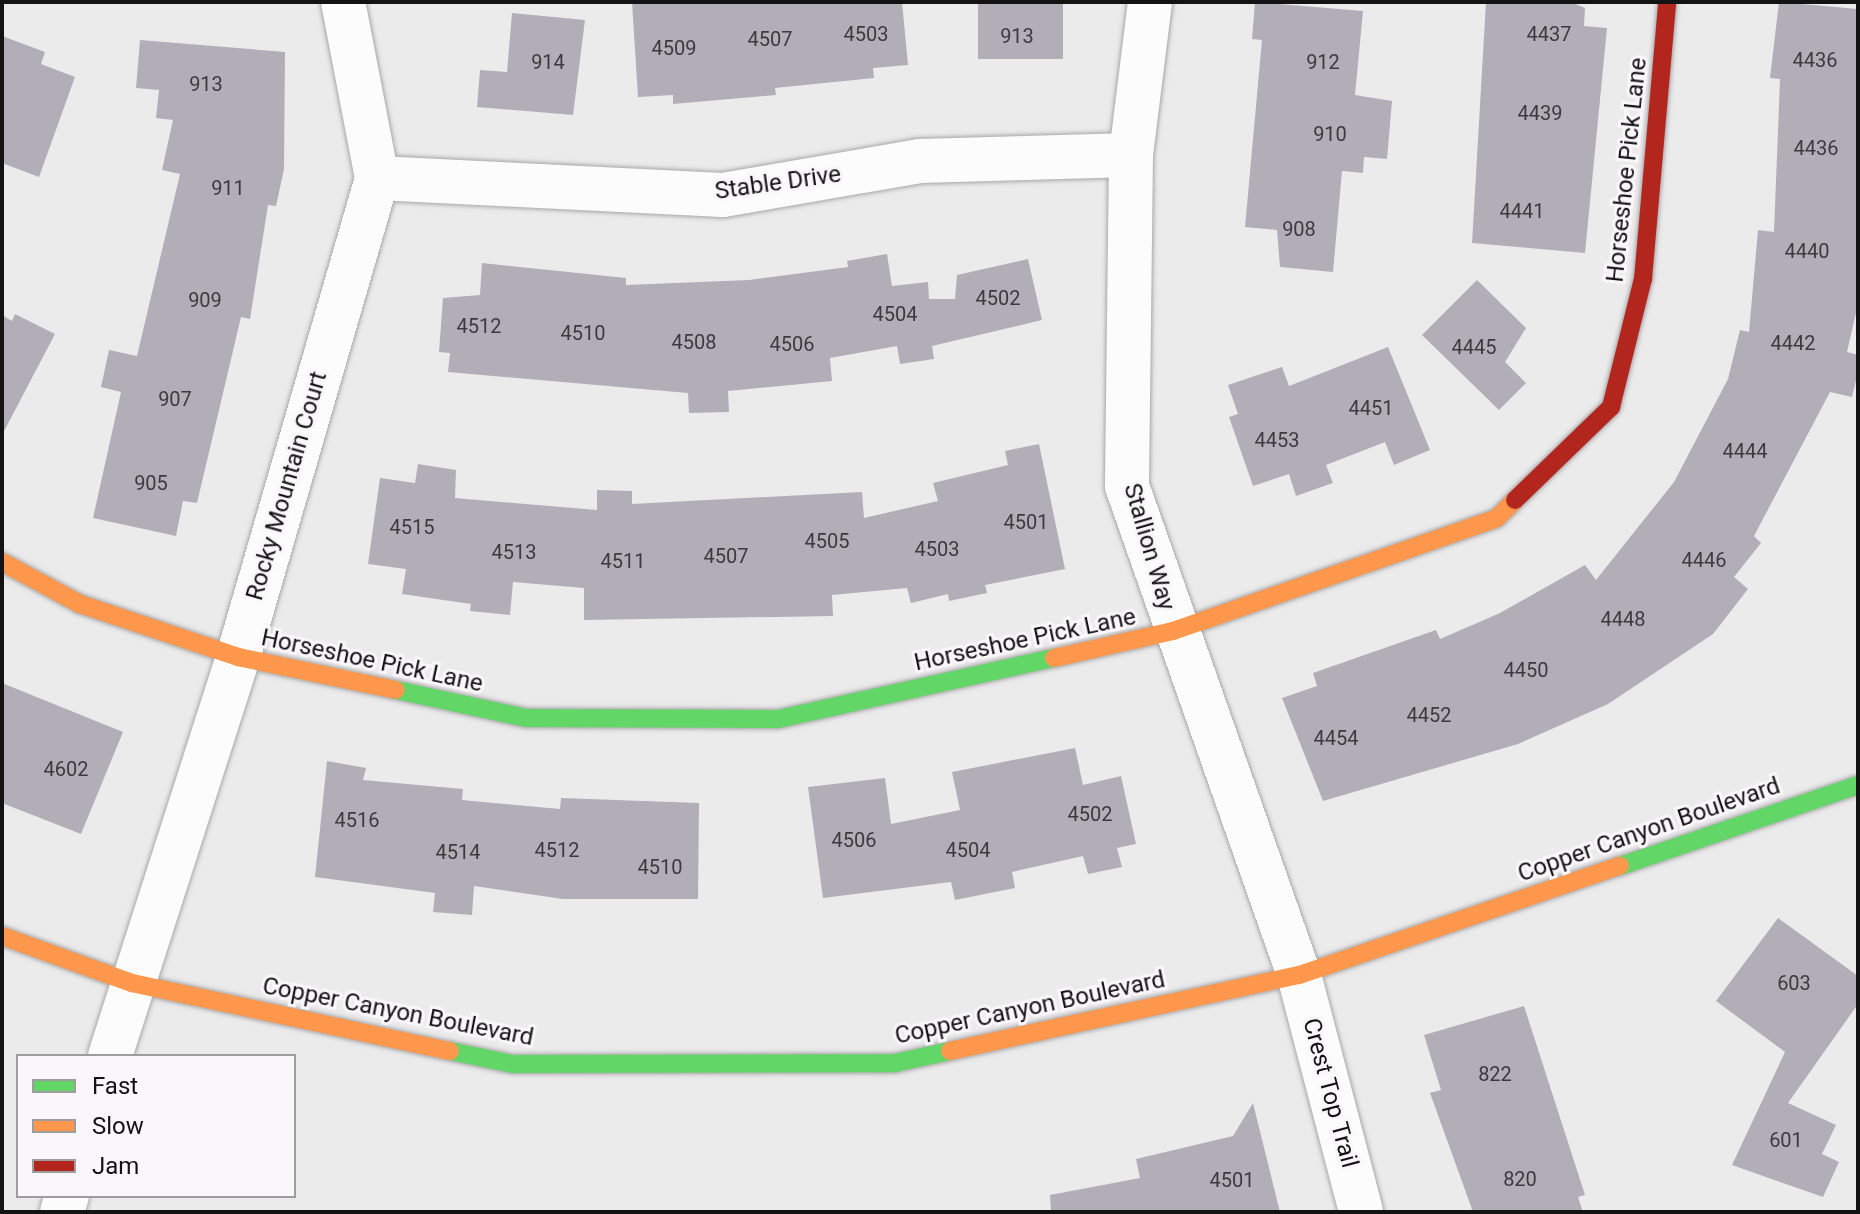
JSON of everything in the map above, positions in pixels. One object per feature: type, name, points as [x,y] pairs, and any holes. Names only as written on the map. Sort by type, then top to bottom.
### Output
[{"type":"street","name":"Rocky Mountain Court","points":[[111,1054],[238,657],[377,178],[343,2]]},
{"type":"street","name":"Stallion Way","points":[[1150,2],[1131,155],[1127,486],[1173,631],[1299,975]]},
{"type":"street","name":"Horseshoe Pick Lane","points":[[2,562],[80,604],[238,657],[527,718],[778,719],[1173,631],[1497,518],[1611,407],[1643,279],[1667,2]]},
{"type":"street","name":"Stable Drive","points":[[377,178],[723,195],[920,161],[1131,155]]},
{"type":"street","name":"Copper Canyon Boulevard","points":[[2,936],[132,983],[513,1064],[879,1063],[1299,975],[1858,785]]},
{"type":"street","name":"Crest Top Trail","points":[[1299,975],[1361,1212]]},
{"type":"building","points":[[632,2],[902,2],[908,65],[873,68],[874,78],[775,88],[776,95],[673,104],[673,95],[638,97]]},
{"type":"building","points":[[978,2],[1063,2],[1063,59],[978,59]]},
{"type":"building","points":[[1255,2],[1363,11],[1355,95],[1392,101],[1387,159],[1364,157],[1363,173],[1342,171],[1333,272],[1280,267],[1277,230],[1245,227],[1262,40],[1252,39]]},
{"type":"building","points":[[1486,2],[1571,2],[1585,8],[1584,26],[1607,28],[1585,253],[1472,243]]},
{"type":"building","points":[[1779,2],[1858,9],[1858,304],[1847,352],[1858,355],[1858,372],[1852,397],[1830,392],[1754,536],[1761,543],[1734,577],[1748,589],[1713,634],[1608,704],[1518,744],[1323,801],[1282,698],[1317,686],[1313,673],[1436,630],[1440,639],[1500,613],[1585,565],[1596,580],[1674,482],[1728,379],[1740,330],[1749,332],[1758,230],[1774,232],[1780,79],[1770,78]]},
{"type":"building","points":[[512,13],[585,20],[573,115],[477,107],[480,70],[507,72]]},
{"type":"building","points":[[2,36],[45,52],[41,64],[75,77],[39,177],[2,163]]},
{"type":"building","points":[[140,40],[285,52],[284,169],[276,206],[268,205],[250,319],[241,317],[197,503],[183,501],[176,536],[93,518],[121,392],[101,387],[109,350],[137,356],[180,174],[162,170],[173,120],[156,118],[159,90],[136,88]]},
{"type":"building","points":[[887,254],[892,286],[928,282],[929,299],[955,299],[957,275],[1028,259],[1042,320],[932,346],[934,359],[900,364],[897,346],[830,358],[832,381],[728,391],[729,412],[689,413],[688,393],[448,372],[450,353],[439,352],[443,298],[480,295],[482,263],[626,278],[626,285],[749,280],[848,267],[847,261]]},
{"type":"building","points":[[1477,280],[1526,328],[1505,362],[1526,383],[1499,410],[1422,335]]},
{"type":"building","points":[[15,314],[55,334],[2,435],[2,315],[12,321]]},
{"type":"building","points":[[1388,347],[1430,450],[1394,465],[1385,442],[1326,465],[1333,483],[1296,496],[1289,474],[1253,486],[1229,417],[1238,414],[1228,385],[1282,367],[1289,386]]},
{"type":"building","points":[[1039,444],[1065,569],[985,585],[987,593],[949,601],[948,594],[911,603],[907,588],[832,595],[833,616],[584,620],[584,588],[513,582],[510,615],[470,611],[471,604],[402,594],[406,569],[368,564],[380,478],[415,483],[418,464],[456,470],[455,498],[597,510],[597,490],[632,491],[632,504],[862,492],[864,518],[938,501],[933,483],[1008,465],[1005,451]]},
{"type":"building","points":[[2,683],[123,732],[81,834],[2,803]]},
{"type":"building","points":[[1075,748],[1083,785],[1121,776],[1136,844],[1117,848],[1122,867],[1088,874],[1083,856],[1012,872],[1015,888],[955,900],[951,882],[823,898],[808,787],[885,778],[891,824],[960,810],[952,772]]},
{"type":"building","points":[[327,761],[366,768],[363,780],[463,789],[462,800],[560,809],[561,798],[699,803],[698,899],[563,899],[474,886],[472,915],[433,912],[435,893],[315,877]]},
{"type":"building","points":[[1778,918],[1858,976],[1858,1004],[1788,1103],[1836,1125],[1822,1154],[1839,1162],[1823,1197],[1732,1165],[1785,1052],[1716,1001]]},
{"type":"building","points":[[1524,1006],[1585,1195],[1578,1197],[1583,1212],[1473,1212],[1430,1093],[1441,1090],[1424,1035]]},
{"type":"building","points":[[1253,1103],[1280,1212],[1051,1212],[1050,1195],[1140,1178],[1136,1159],[1233,1136]]},
{"type":"traffic: fast","points":[[396,690],[527,718],[778,719],[1054,658]]},
{"type":"traffic: fast","points":[[1620,866],[1858,785]]},
{"type":"traffic: fast","points":[[450,1051],[513,1064],[895,1063],[950,1051]]},
{"type":"traffic: slow","points":[[1054,658],[1173,631],[1497,518],[1515,500]]},
{"type":"traffic: slow","points":[[2,562],[80,604],[238,657],[396,690]]},
{"type":"traffic: slow","points":[[950,1051],[1299,975],[1620,866]]},
{"type":"traffic: slow","points":[[2,936],[132,983],[450,1051]]},
{"type":"traffic: jam","points":[[1515,500],[1611,407],[1643,279],[1667,2]]}]
